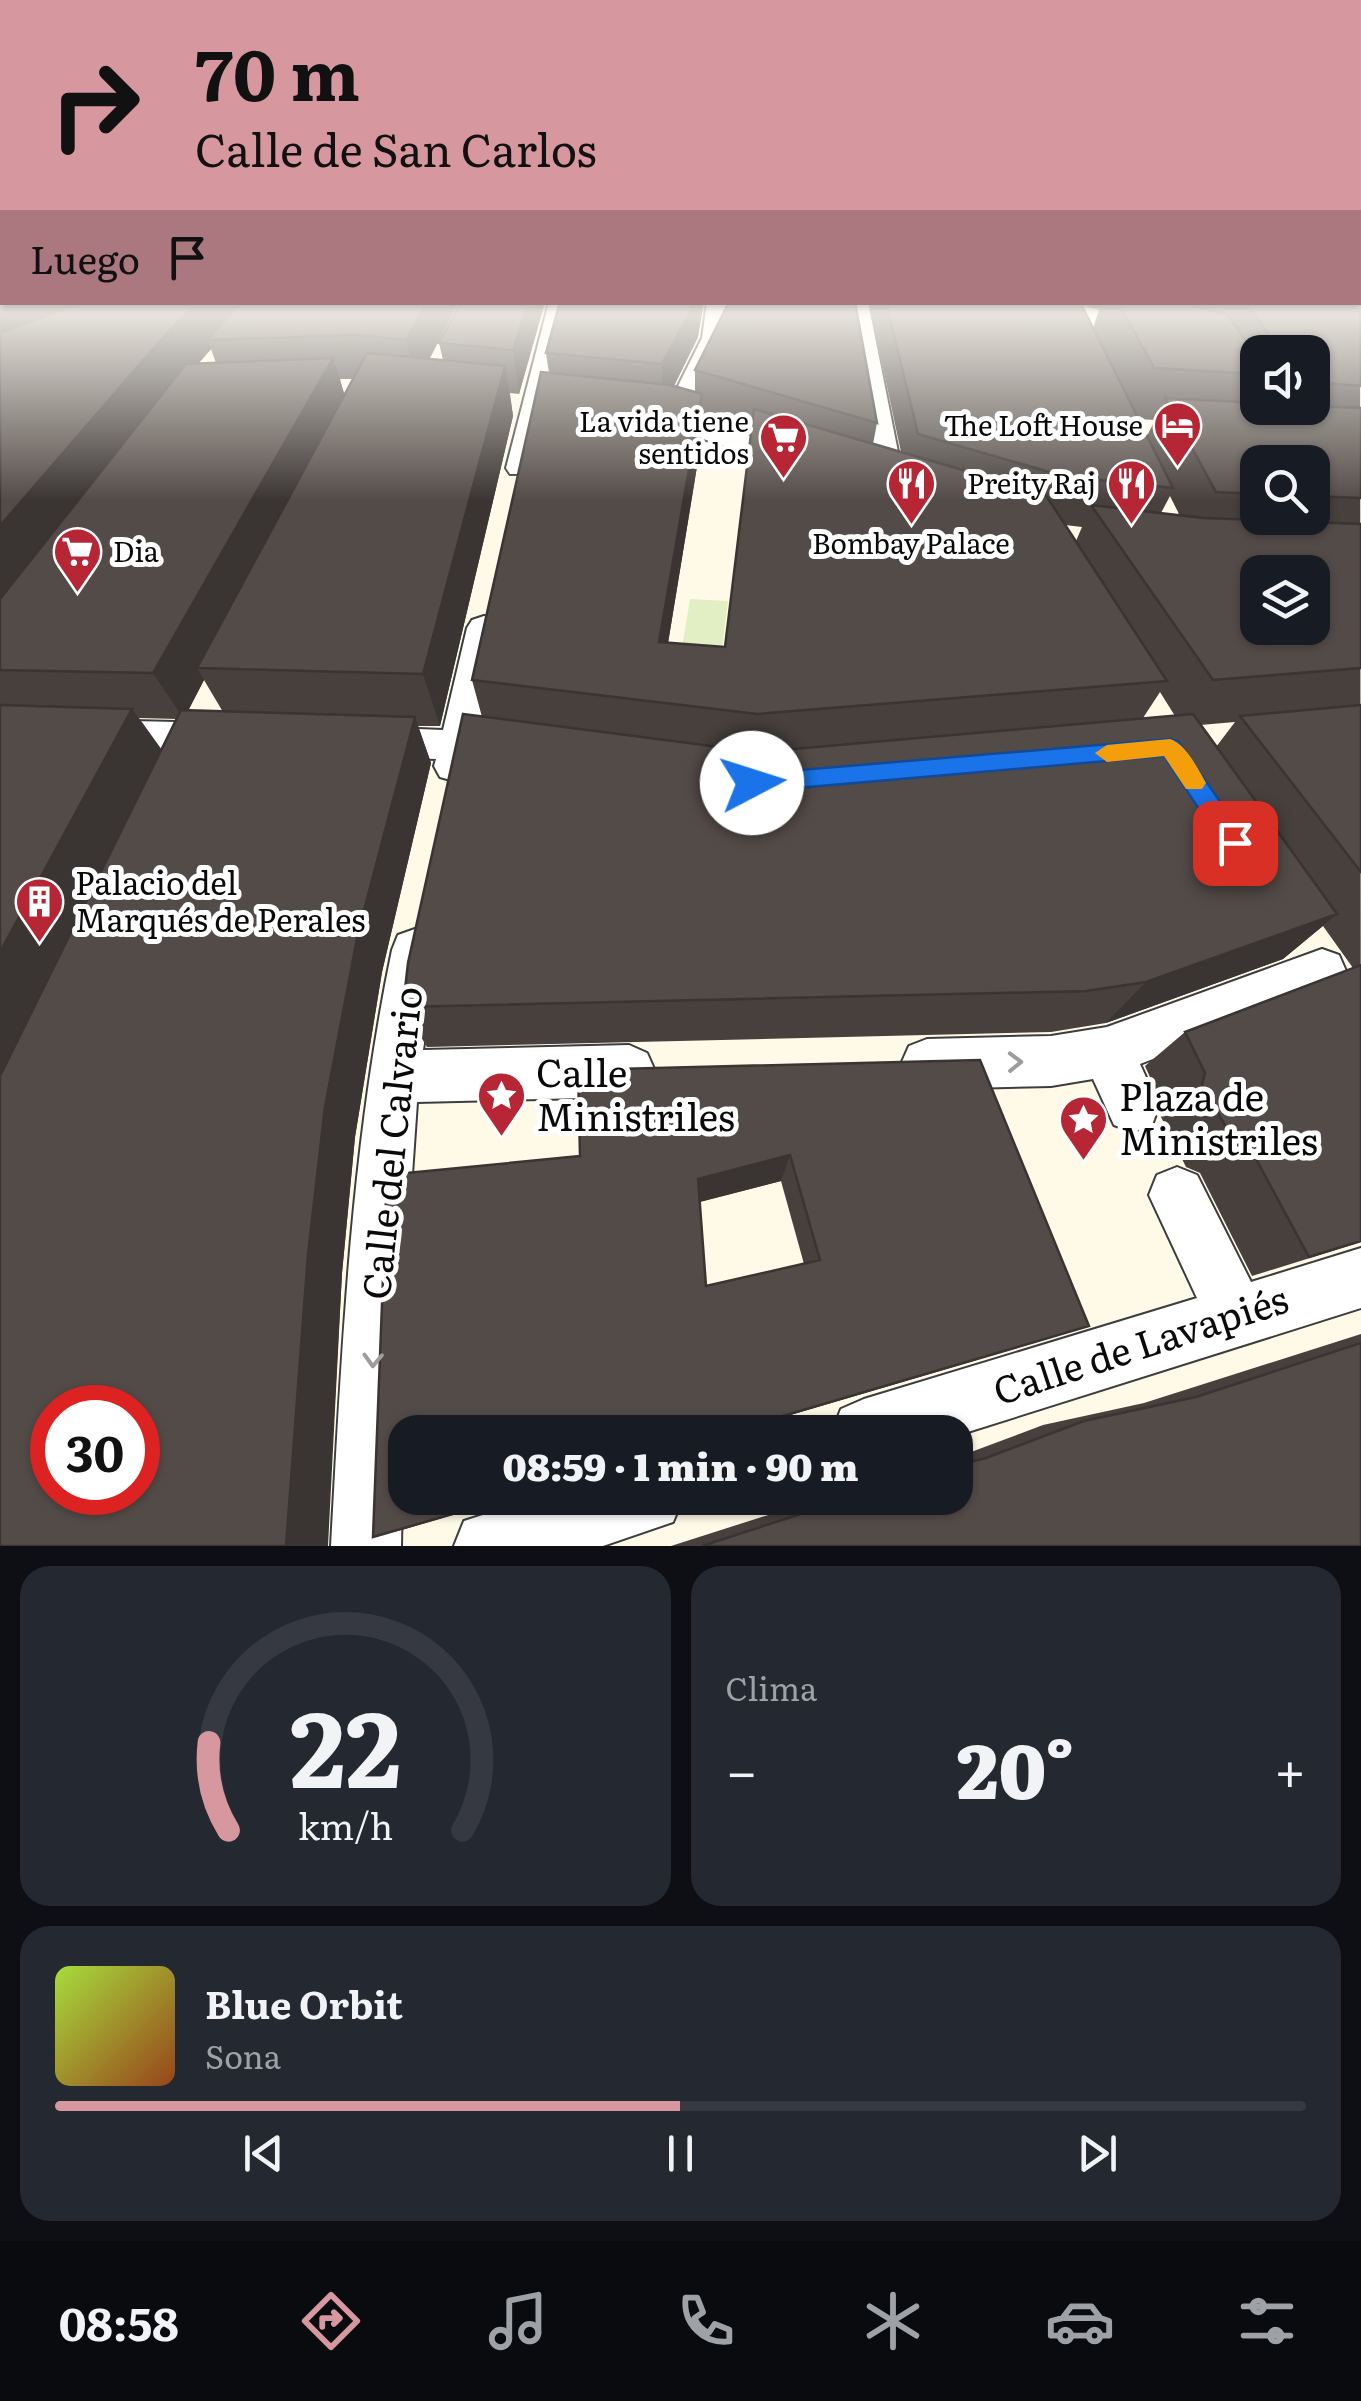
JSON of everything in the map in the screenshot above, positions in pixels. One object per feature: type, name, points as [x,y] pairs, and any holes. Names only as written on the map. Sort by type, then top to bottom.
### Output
[{"type":"street","points":[[514,495],[546,356]]},
{"type":"street","points":[[674,422],[705,356]]},
{"type":"street","points":[[854,476],[900,490],[869,356]]},
{"type":"street","points":[[500,405],[568,412]]},
{"type":"street","points":[[621,416],[674,422],[818,466]]},
{"type":"street","points":[[442,819],[492,591]]},
{"type":"street","points":[[0,732],[206,719],[253,738]]},
{"type":"street","points":[[173,788],[206,719]]},
{"type":"street","points":[[328,741],[458,745],[537,755]]},
{"type":"street","name":"Calle del Calvario","points":[[366,1546],[379,1207],[403,1005],[427,893]]},
{"type":"street","points":[[881,1065],[1050,1061],[1107,1052],[1321,969]]},
{"type":"street","points":[[1107,1052],[1133,1106]]},
{"type":"street","points":[[393,1077],[670,1070]]},
{"type":"street","points":[[1176,1195],[1236,1315]]},
{"type":"street","name":"Calle de Lavapiés","points":[[918,1415],[1361,1278]]},
{"type":"street","points":[[489,1546],[592,1515]]},
{"type":"green space","points":[[690,599],[728,601],[717,687],[676,684]]},
{"type":"building","points":[[0,356],[147,356],[0,526]]},
{"type":"building","points":[[365,356],[505,366],[423,674],[197,668]]},
{"type":"building","points":[[579,356],[666,356],[662,364]]},
{"type":"building","points":[[702,356],[865,356],[877,423],[695,370]]},
{"type":"building","points":[[899,356],[1107,356],[1173,488],[1063,476],[918,434]]},
{"type":"building","points":[[1148,356],[1240,356],[1240,373],[1154,368]]},
{"type":"building","points":[[1330,356],[1361,356],[1361,386],[1330,383]]},
{"type":"building","points":[[333,358],[153,673],[0,670],[0,599],[186,364]]},
{"type":"building","points":[[541,372],[670,385],[702,394],[659,642],[725,647],[754,409],[1045,494],[1167,681],[757,714],[472,680]]},
{"type":"building","points":[[1165,398],[1240,402],[1240,425],[1330,425],[1330,407],[1361,408],[1361,498],[1330,497],[1330,445],[1240,445],[1240,493],[1216,492]]},
{"type":"building","points":[[1091,505],[1240,519],[1240,535],[1330,535],[1330,523],[1361,524],[1361,668],[1213,680]]},
{"type":"building","points":[[0,705],[132,709],[0,952]]},
{"type":"building","points":[[1361,705],[1361,872],[1240,716]]},
{"type":"building","points":[[181,710],[415,717],[358,933],[325,1107],[308,1254],[286,1546],[0,1546],[0,1076]]},
{"type":"building","points":[[463,714],[758,752],[1193,714],[1337,914],[1146,982],[1086,991],[403,1007],[408,963]]},
{"type":"building","points":[[1361,965],[1361,1241],[1309,1257],[1249,1146],[1233,1139],[1202,1085],[1205,1073],[1185,1032]]},
{"type":"building","points":[[980,1060],[1089,1326],[786,1415],[388,1415],[388,1515],[449,1515],[373,1537],[387,1175],[580,1156],[578,1070]],"holes":[[[790,1155],[820,1260],[706,1286],[698,1179]]]},
{"type":"building","points":[[1361,1343],[1361,1546],[702,1546],[798,1515],[973,1515],[973,1461],[1084,1421],[1196,1397]]},
{"type":"slow traffic","points":[[1107,753],[1170,747],[1194,783]]},
{"type":"place","name":"The Loft House","points":[[1178,468]]},
{"type":"place","name":"La vida tiene sentidos","points":[[784,480]]},
{"type":"place","name":"Bombay Palace","points":[[911,526]]},
{"type":"place","name":"Preity Raj","points":[[1131,526]]},
{"type":"place","name":"Dia","points":[[78,594]]},
{"type":"place","name":"Palacio del Marqués de Perales","points":[[40,944]]},
{"type":"place","name":"Calle Ministriles","points":[[501,1138]]},
{"type":"place","name":"Plaza de Ministriles","points":[[1084,1162]]},
{"type":"route","points":[[752,783],[1170,747],[1235,843]]}]
